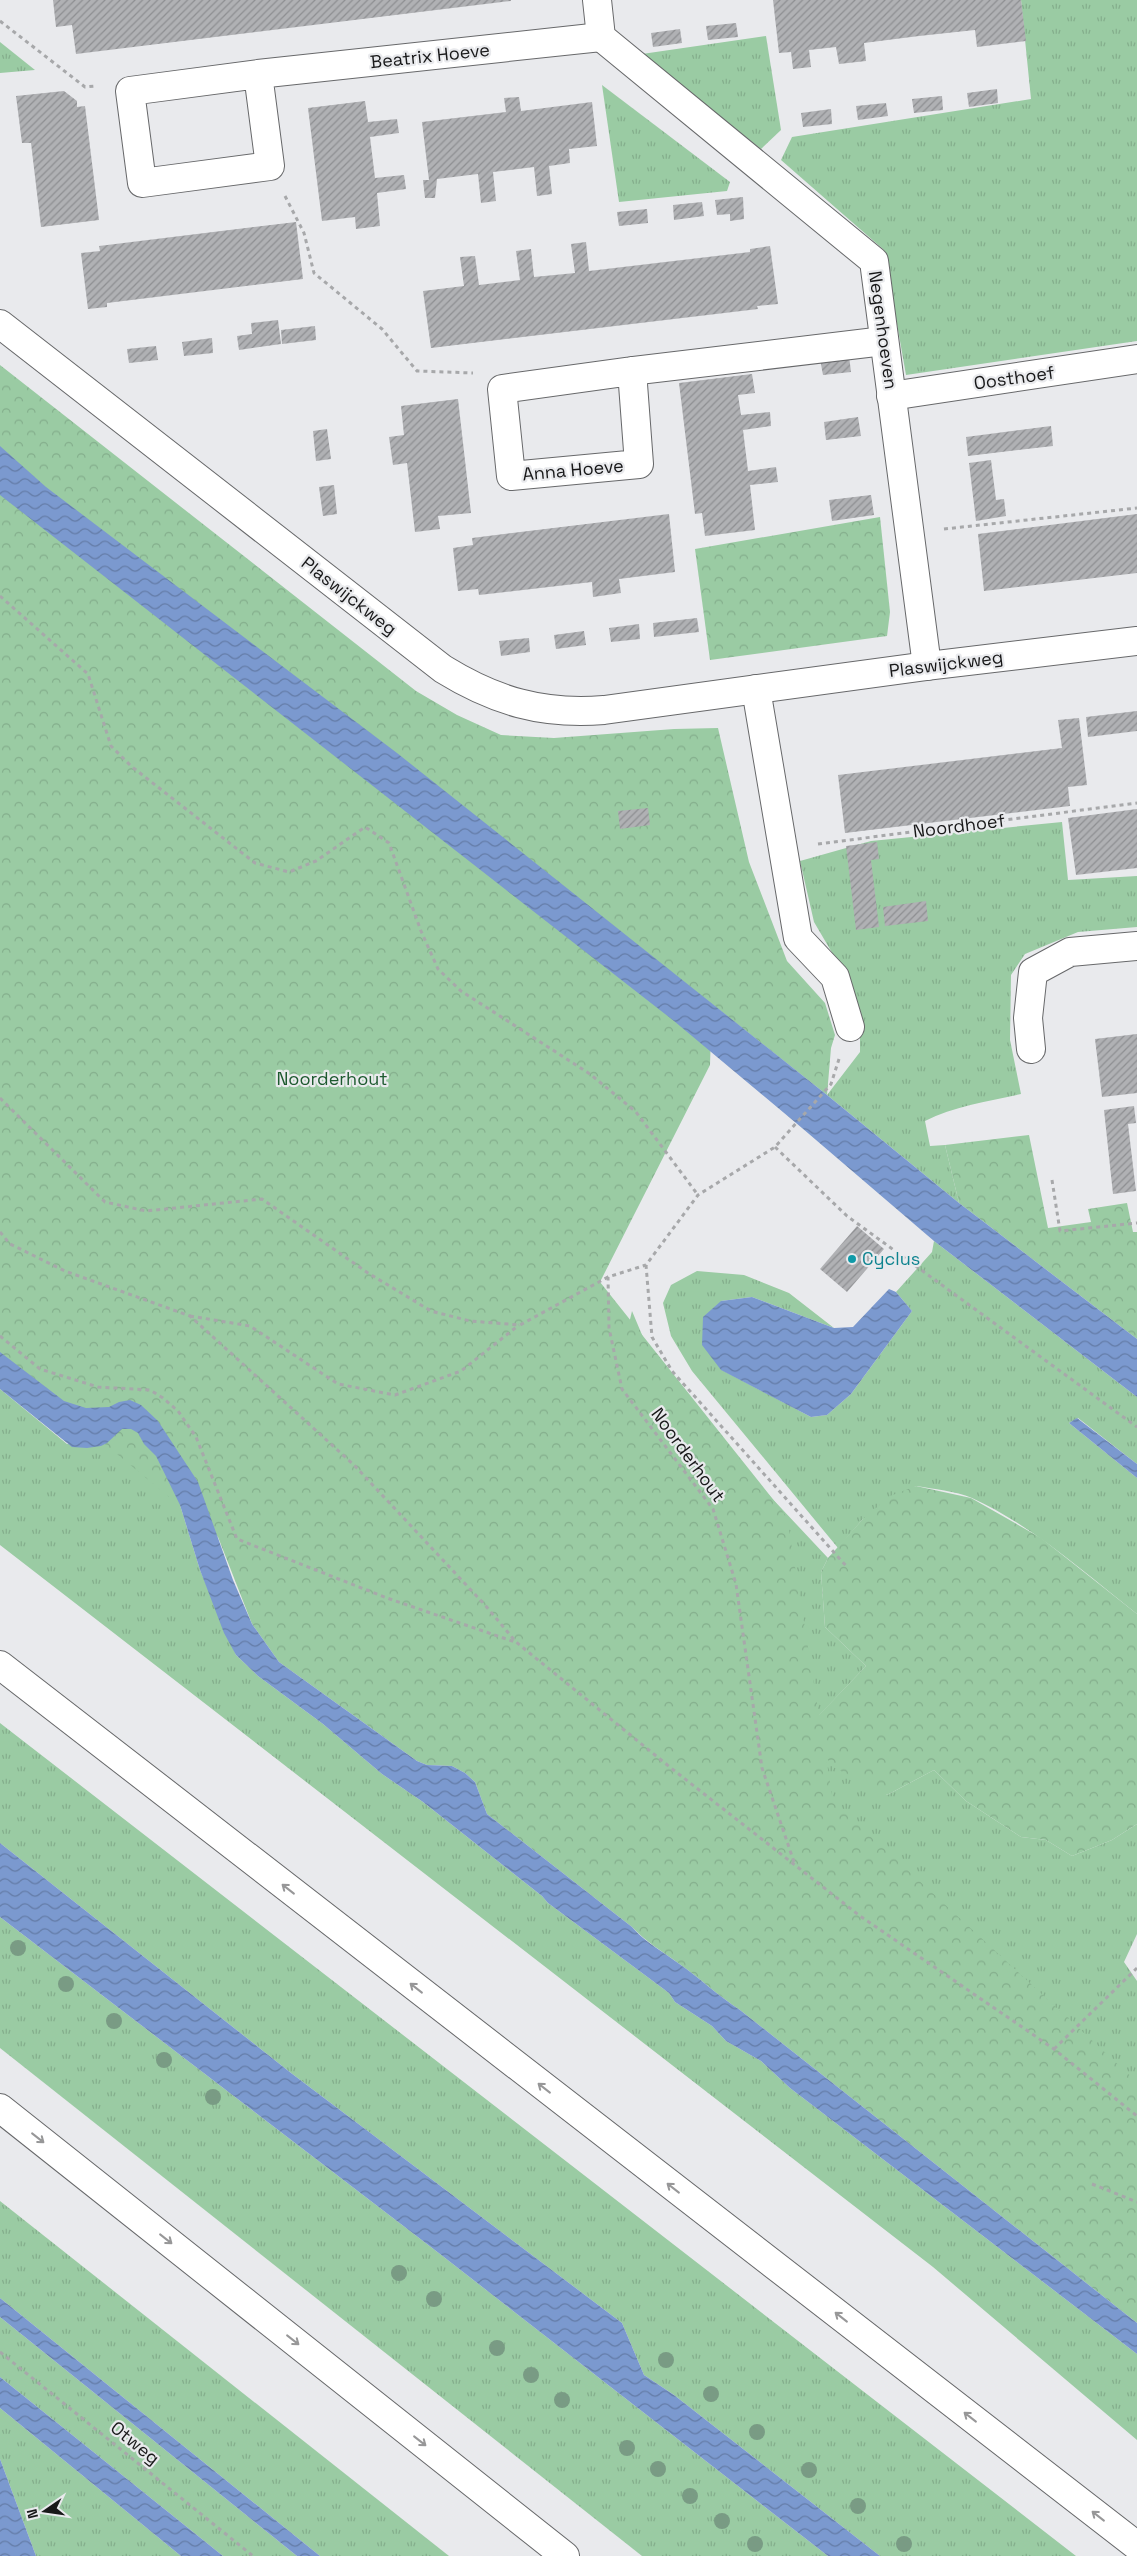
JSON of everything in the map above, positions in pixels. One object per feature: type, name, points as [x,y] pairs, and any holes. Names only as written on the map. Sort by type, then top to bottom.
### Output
[{"type":"main road","points":[[597,0],[601,37]]},
{"type":"main road","name":"Beatrix Hoeve","points":[[130,91],[258,74],[601,37]]},
{"type":"main road","name":"Negenhoeven","points":[[601,37],[874,262],[927,666]]},
{"type":"main road","points":[[130,91],[142,182],[270,166],[258,74]]},
{"type":"main road","name":"Plaswijckweg","points":[[0,324],[443,669],[472,687],[540,709],[572,712],[1137,641]]},
{"type":"main road","points":[[502,389],[632,371],[884,341]]},
{"type":"main road","name":"Oosthoef","points":[[891,396],[1137,359]]},
{"type":"main road","name":"Anna Hoeve","points":[[502,389],[511,476],[639,464],[632,371]]},
{"type":"main road","points":[[756,689],[798,938],[835,978],[850,1027]]},
{"type":"main road","points":[[1031,1049],[1028,1018],[1033,972],[1070,952],[1137,946]]},
{"type":"main road","points":[[0,1665],[1137,2546]]},
{"type":"main road","points":[[0,2108],[565,2556]]},
{"type":"path","points":[[0,21],[85,87],[119,84],[130,91]]},
{"type":"path","points":[[270,166],[304,233],[314,273],[382,329],[417,371],[483,373],[502,389]]},
{"type":"path","points":[[910,533],[1137,508]]},
{"type":"path","points":[[0,596],[88,674],[111,746],[131,766],[255,863],[289,872],[316,861],[365,827],[389,843],[421,930],[438,969],[461,991],[590,1074],[636,1112],[698,1195]]},
{"type":"path","name":"Noordhoef","points":[[782,848],[1137,804]]},
{"type":"path","points":[[0,1232],[10,1244],[65,1271],[190,1316],[250,1326],[338,1384],[395,1395],[461,1371],[520,1325],[608,1277],[646,1265],[698,1195],[775,1147],[794,1128],[831,1084]]},
{"type":"path","points":[[0,1098],[105,1202],[146,1211],[262,1199],[368,1273],[431,1311],[470,1321],[520,1325]]},
{"type":"path","points":[[775,1147],[847,1216],[1137,1427]]},
{"type":"path","points":[[1052,1180],[1060,1231],[1137,1223]]},
{"type":"path","points":[[646,1265],[652,1337],[672,1372],[848,1568]]},
{"type":"path","name":"Noorderhout","points":[[608,1277],[609,1328],[622,1389],[713,1509],[736,1584],[762,1768],[794,1863]]},
{"type":"path","points":[[190,1316],[354,1464],[486,1605],[516,1642],[671,1768],[860,1916],[1054,2049],[1137,2116]]},
{"type":"path","points":[[0,1336],[40,1369],[98,1386],[150,1390],[163,1398],[178,1412],[196,1437],[236,1539],[387,1598],[516,1642]]},
{"type":"path","points":[[1054,2049],[1137,1968]]},
{"type":"path","points":[[1092,2184],[1137,2202]]},
{"type":"path","name":"Otweg","points":[[0,2352],[253,2556]]},
{"type":"green space","points":[[1021,0],[1137,0],[1137,341],[906,375],[884,250],[781,160],[792,137],[1031,99]]},
{"type":"green space","points":[[766,36],[781,130],[761,149],[642,54]]},
{"type":"green space","points":[[0,42],[35,70],[0,73]]},
{"type":"green space","points":[[602,85],[730,182],[727,191],[619,202]]},
{"type":"green space","name":"Noorderhout","points":[[0,365],[416,691],[457,715],[501,735],[554,738],[674,729],[718,728],[749,862],[787,961],[825,1003],[835,1035],[831,1048],[827,1095],[712,1004],[710,1065],[600,1282],[787,1517],[819,1715],[866,1666],[825,1627],[821,1572],[828,1558],[862,1520],[890,1496],[916,1486],[971,1498],[1041,1538],[1137,1614],[1137,1824],[1112,1840],[1072,1856],[1046,1840],[1021,1837],[966,1801],[934,1770],[887,1795],[833,1767],[826,1757],[833,1801],[1137,2082],[1137,2323],[740,2010],[648,1942],[632,1927],[487,1814],[475,1782],[465,1773],[452,1766],[427,1765],[417,1761],[279,1662],[252,1624],[218,1537],[0,1358]]},
{"type":"green space","points":[[880,517],[890,612],[887,636],[710,660],[695,549]]},
{"type":"green space","points":[[1062,822],[1068,880],[1137,876],[1137,927],[1078,932],[1025,954],[1011,975],[1010,1040],[1021,1094],[960,1108],[925,1121],[930,1146],[945,1145],[959,1203],[827,1095],[860,1052],[860,1014],[851,985],[814,922],[800,861],[871,841]]},
{"type":"green space","points":[[1029,1135],[1048,1228],[1091,1222],[1088,1209],[1127,1203],[1133,1232],[1137,1232],[1137,1339],[959,1203],[945,1145]]},
{"type":"green space","points":[[934,1241],[1137,1397],[1137,1464],[1078,1418],[1069,1423],[1137,1478],[1137,1614],[1058,1551],[1016,1522],[972,1498],[952,1492],[916,1486],[862,1520],[838,1548],[692,1371],[671,1336],[663,1303],[671,1285],[697,1271],[744,1275],[789,1293],[834,1328],[752,1297],[721,1301],[722,1370],[811,1417],[827,1415],[851,1394],[912,1311],[896,1292],[932,1252]]},
{"type":"green space","points":[[632,1311],[653,1361],[691,1412],[828,1558],[821,1572],[825,1627],[866,1666],[808,1727],[887,1795],[934,1770],[966,1801],[1021,1837],[1046,1840],[1072,1856],[1112,1840],[1137,1824],[1137,1934],[1124,1962],[1137,1981],[1137,2122],[794,1814],[627,1332]]},
{"type":"green space","points":[[0,1389],[67,1444],[107,1443],[180,1505],[200,1570],[236,1655],[258,1676],[323,1724],[382,1774],[423,1802],[542,1896],[548,1903],[669,1993],[675,2002],[712,2026],[726,2041],[761,2061],[790,2088],[1137,2354],[1137,2440],[933,2267],[0,1545]]},
{"type":"green space","points":[[0,1723],[1076,2556],[880,2556],[674,2395],[644,2375],[622,2323],[291,2073],[0,1843]]},
{"type":"green space","points":[[0,1917],[440,2254],[828,2556],[642,2556],[0,2048]]},
{"type":"green space","points":[[0,2201],[449,2556],[320,2556],[0,2298]]},
{"type":"green space","points":[[0,2317],[297,2556],[223,2556],[0,2377]]},
{"type":"green space","points":[[0,2408],[181,2556],[36,2556],[0,2459]]},
{"type":"water","points":[[0,446],[46,487],[397,753],[827,1095],[959,1203],[1137,1339],[1137,1397],[934,1241],[674,1021],[0,495]]},
{"type":"water","points":[[889,1289],[896,1292],[912,1311],[851,1394],[827,1415],[811,1417],[721,1370],[702,1345],[703,1317],[721,1301],[752,1297],[834,1328],[853,1327]]},
{"type":"water","points":[[0,1352],[64,1401],[86,1408],[109,1407],[119,1402],[130,1400],[141,1405],[158,1421],[198,1482],[233,1580],[252,1624],[279,1662],[417,1761],[427,1765],[452,1766],[465,1773],[475,1782],[487,1814],[632,1927],[648,1942],[740,2010],[1137,2323],[1137,2354],[790,2088],[761,2061],[726,2041],[712,2026],[675,2002],[669,1993],[548,1903],[542,1896],[423,1802],[382,1774],[323,1724],[258,1676],[236,1655],[224,1633],[200,1570],[180,1505],[156,1456],[144,1444],[138,1433],[131,1429],[122,1429],[101,1446],[87,1448],[72,1447],[0,1389]]},
{"type":"water","points":[[1077,1418],[1137,1464],[1137,1478],[1069,1423]]},
{"type":"water","points":[[0,1843],[291,2073],[622,2323],[644,2375],[674,2395],[880,2556],[828,2556],[440,2254],[0,1917]]},
{"type":"water","points":[[0,2298],[320,2556],[297,2556],[0,2317]]},
{"type":"water","points":[[0,2377],[223,2556],[181,2556],[0,2408]]},
{"type":"water","points":[[0,2459],[36,2556],[0,2556]]},
{"type":"building","points":[[53,0],[511,1],[76,54],[72,25],[56,27]]},
{"type":"building","points":[[773,0],[1021,0],[1026,41],[977,47],[975,30],[919,36],[864,43],[866,61],[839,64],[836,47],[809,50],[811,67],[793,69],[791,52],[779,53]]},
{"type":"building","points":[[736,23],[738,37],[708,40],[706,26]]},
{"type":"building","points":[[680,29],[682,43],[653,47],[651,33]]},
{"type":"building","points":[[997,89],[998,103],[969,107],[967,93]]},
{"type":"building","points":[[64,91],[77,101],[77,107],[85,106],[99,220],[41,227],[31,143],[22,143],[16,96]]},
{"type":"building","points":[[942,96],[943,110],[914,113],[912,99]]},
{"type":"building","points":[[519,97],[521,111],[592,102],[597,146],[569,149],[570,163],[549,166],[552,194],[537,196],[534,167],[493,172],[496,201],[481,203],[478,174],[437,179],[435,198],[425,198],[423,180],[429,180],[422,122],[506,112],[504,98]]},
{"type":"building","points":[[365,101],[368,122],[397,119],[399,133],[370,137],[375,178],[404,175],[406,189],[377,193],[380,226],[356,229],[355,217],[322,221],[308,108]]},
{"type":"building","points":[[886,103],[888,116],[858,120],[856,106]]},
{"type":"building","points":[[831,109],[832,124],[803,127],[801,113]]},
{"type":"building","points":[[743,197],[744,219],[730,221],[730,214],[717,215],[715,200]]},
{"type":"building","points":[[702,202],[704,216],[674,220],[673,205]]},
{"type":"building","points":[[647,209],[648,223],[619,226],[617,212]]},
{"type":"building","points":[[296,222],[303,279],[107,303],[107,307],[88,309],[81,253],[100,251],[99,246]]},
{"type":"building","points":[[586,242],[589,271],[750,252],[750,249],[770,246],[778,304],[757,306],[758,309],[431,348],[423,291],[464,286],[460,257],[475,256],[479,285],[520,280],[516,251],[531,249],[534,277],[575,273],[571,244]]},
{"type":"building","points":[[278,320],[281,344],[239,350],[237,336],[252,334],[251,323]]},
{"type":"building","points":[[315,326],[316,340],[282,344],[281,330]]},
{"type":"building","points":[[212,338],[213,353],[184,356],[182,342]]},
{"type":"building","points":[[156,346],[158,360],[129,363],[127,349]]},
{"type":"building","points":[[849,356],[851,372],[823,375],[820,359]]},
{"type":"building","points":[[752,374],[755,393],[738,395],[741,415],[770,412],[771,426],[743,430],[748,471],[776,467],[778,482],[750,485],[755,530],[705,536],[702,513],[695,514],[679,383]]},
{"type":"building","points":[[458,399],[471,513],[438,516],[440,529],[415,532],[407,463],[393,465],[389,437],[404,435],[401,406]]},
{"type":"building","points":[[858,417],[861,436],[826,440],[824,422]]},
{"type":"building","points":[[1051,426],[1053,446],[968,456],[966,437]]},
{"type":"building","points":[[327,429],[331,459],[316,461],[313,431]]},
{"type":"building","points":[[991,460],[996,500],[1004,499],[1006,516],[976,521],[969,463]]},
{"type":"building","points":[[334,485],[337,514],[323,516],[319,487]]},
{"type":"building","points":[[871,495],[874,515],[832,521],[829,500]]},
{"type":"building","points":[[669,514],[675,572],[619,579],[621,593],[593,597],[592,582],[479,595],[478,589],[458,591],[453,548],[473,545],[472,538]]},
{"type":"building","points":[[1137,514],[1137,573],[984,591],[978,534]]},
{"type":"building","points":[[697,618],[699,632],[654,637],[653,623]]},
{"type":"building","points":[[639,624],[640,639],[611,642],[609,628]]},
{"type":"building","points":[[584,631],[586,645],[556,649],[554,635]]},
{"type":"building","points":[[529,638],[530,652],[501,656],[499,641]]},
{"type":"building","points":[[1137,711],[1137,731],[1088,737],[1086,717]]},
{"type":"building","points":[[1079,718],[1087,785],[1068,787],[1070,806],[845,833],[838,775],[1062,748],[1058,720]]},
{"type":"building","points":[[648,808],[650,825],[620,829],[618,811]]},
{"type":"building","points":[[1137,809],[1137,868],[1076,875],[1068,818]]},
{"type":"building","points":[[877,842],[879,859],[871,860],[879,927],[856,930],[846,846]]},
{"type":"building","points":[[926,901],[928,921],[885,926],[883,907]]},
{"type":"building","points":[[1137,1034],[1137,1093],[1102,1097],[1095,1039]]},
{"type":"building","points":[[1134,1106],[1136,1123],[1128,1124],[1136,1191],[1113,1194],[1104,1110]]},
{"type":"building","name":"Cyclus","points":[[857,1226],[884,1249],[847,1292],[820,1269]]},
{"type":"place","name":"Cyclus","points":[[852,1259]]}]
